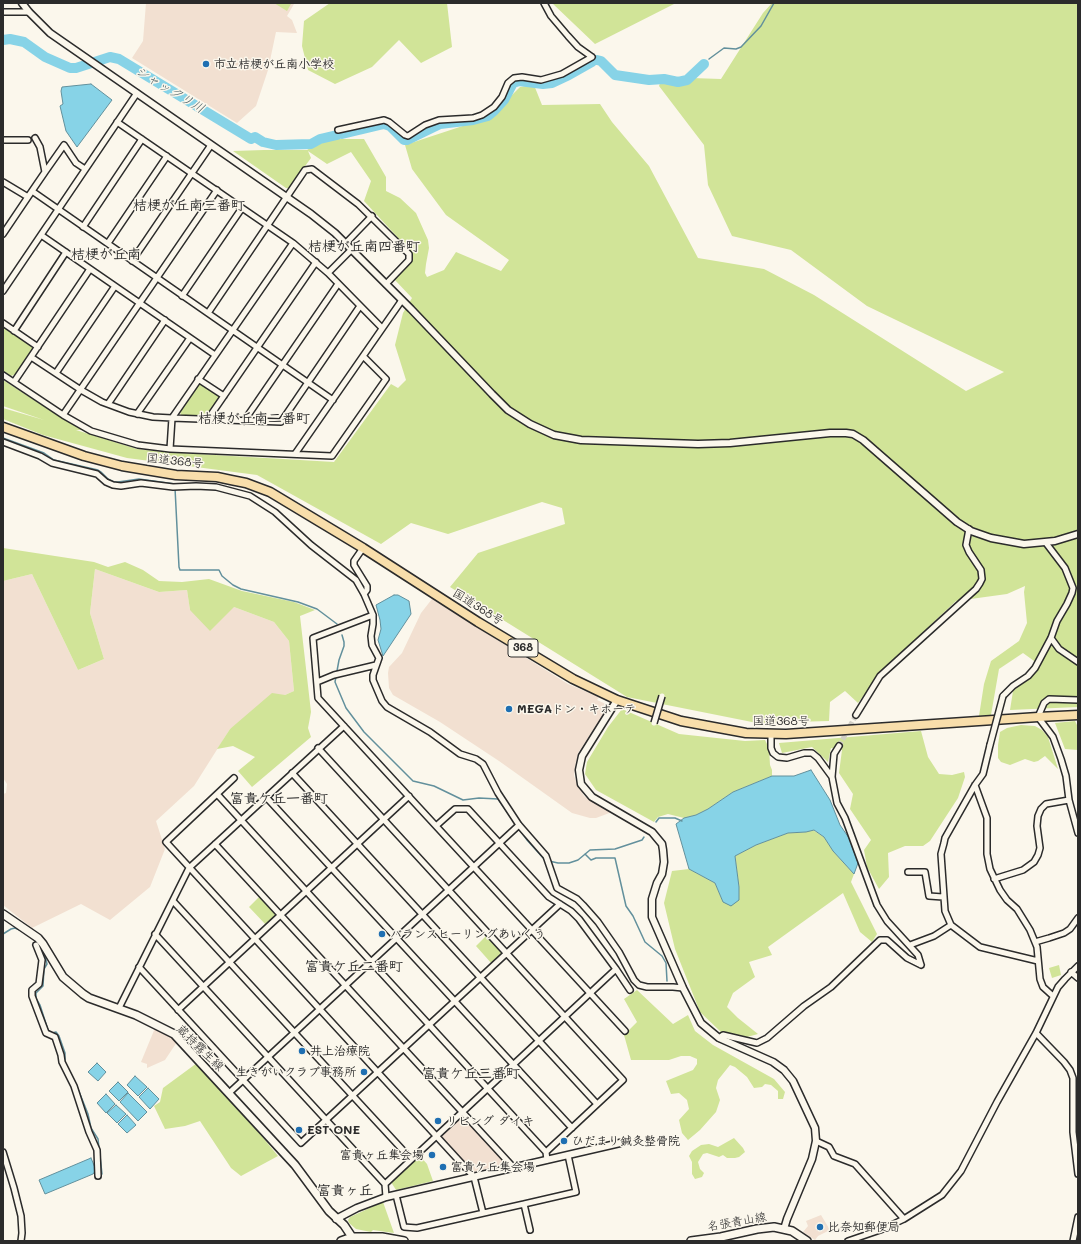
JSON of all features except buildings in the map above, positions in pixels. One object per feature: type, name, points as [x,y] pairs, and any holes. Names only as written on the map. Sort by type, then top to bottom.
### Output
[{"type":"highway","name":"国道368号","points":[[3,427],[78,454],[122,466],[176,475],[217,477],[246,483],[270,492],[363,548],[478,622],[573,679],[617,700],[681,721],[725,730],[771,734],[1078,715]]},
{"type":"main road","name":"蔵持霧生線","points":[[3,914],[38,938],[69,984],[89,998],[119,1008],[174,1034],[295,1165],[329,1212],[348,1228],[353,1239]]},
{"type":"main road","name":"名張青山線","points":[[691,1241],[774,1227],[797,1234],[807,1241]]},
{"type":"main road","points":[[341,1241],[382,1237],[404,1241]]},
{"type":"street","points":[[22,3],[50,33],[311,214],[346,243],[508,410],[530,424],[558,436],[581,440],[698,444],[730,443],[830,433],[853,434],[863,440],[958,522],[969,529],[991,538],[1013,543],[1046,543],[1065,539],[1078,534]]},
{"type":"street","points":[[338,130],[384,120],[408,136],[439,120],[473,118],[482,115],[494,107],[502,97],[511,79],[518,77],[541,80],[562,74],[592,57],[578,47],[568,36],[551,16],[544,3]]},
{"type":"street","points":[[3,12],[29,12]]},
{"type":"street","points":[[3,291],[137,93]]},
{"type":"street","points":[[117,122],[293,243],[328,273],[382,328]]},
{"type":"street","points":[[35,138],[40,147],[45,172]]},
{"type":"street","points":[[83,227],[142,139]]},
{"type":"street","points":[[3,140],[28,140]]},
{"type":"street","points":[[3,234],[5,227],[64,145],[76,163],[85,169]]},
{"type":"street","points":[[132,261],[211,145]]},
{"type":"street","points":[[108,243],[167,156]]},
{"type":"street","points":[[208,313],[305,170],[312,169],[348,195],[372,216],[409,254],[409,260],[386,284]]},
{"type":"street","points":[[3,182],[28,197]]},
{"type":"street","points":[[63,415],[217,190]]},
{"type":"street","points":[[32,191],[333,400]]},
{"type":"street","points":[[182,296],[242,208]]},
{"type":"street","points":[[346,243],[372,216]]},
{"type":"street","points":[[41,235],[215,355]]},
{"type":"street","points":[[170,449],[172,418],[293,243]]},
{"type":"street","points":[[328,273],[352,249]]},
{"type":"street","points":[[14,331],[66,252]]},
{"type":"street","points":[[208,419],[316,262]]},
{"type":"street","points":[[14,382],[90,269]]},
{"type":"street","points":[[244,421],[338,284]]},
{"type":"street","points":[[56,373],[115,286]]},
{"type":"street","points":[[295,454],[402,300]]},
{"type":"street","points":[[31,357],[81,390],[108,404],[138,414],[172,418],[280,422],[360,306]]},
{"type":"street","points":[[108,404],[165,320]]},
{"type":"street","points":[[3,322],[38,347]]},
{"type":"street","points":[[138,414],[190,338]]},
{"type":"street","points":[[3,375],[63,415],[91,431],[138,445],[170,449],[332,456],[386,379],[363,356]]},
{"type":"street","points":[[198,379],[224,396]]},
{"type":"street","points":[[3,442],[52,462],[98,474],[106,482],[113,485],[121,486],[141,483],[176,487],[216,487],[240,492],[255,498],[275,512],[311,545],[356,580],[364,594],[373,615],[371,636],[372,645],[379,658],[373,680],[382,701],[388,707],[430,732],[460,754],[481,762],[517,827],[546,856],[557,888],[577,899],[584,905],[619,952],[639,985],[647,987],[673,986],[683,988]]},
{"type":"street","points":[[856,715],[880,676],[976,589],[980,583],[982,579],[981,570],[966,545],[969,529]]},
{"type":"street","points":[[1038,961],[980,947],[951,925],[945,911],[943,897],[941,854],[944,843],[975,785],[983,774],[1003,696],[1032,672],[1052,638],[1056,621],[1071,598],[1073,588],[1065,568],[1046,543]]},
{"type":"street","points":[[363,548],[354,561],[354,565],[367,586],[367,590],[364,594]]},
{"type":"street","points":[[373,615],[313,638],[318,698],[625,1030]]},
{"type":"street","points":[[1052,638],[1059,649],[1078,662]]},
{"type":"street","points":[[317,682],[337,674],[376,665]]},
{"type":"street","points":[[654,723],[662,696]]},
{"type":"street","points":[[1078,700],[1049,699],[1044,703],[1038,717],[1053,737],[1061,759],[1066,776],[1069,800],[1078,833]]},
{"type":"street","points":[[617,700],[582,756],[579,765],[580,779],[583,787],[592,798],[646,827],[662,844],[664,850],[664,862],[662,874],[656,883],[652,899],[652,917],[683,988],[701,1023],[719,1038],[772,1062],[788,1074],[815,1128],[816,1141],[812,1159],[784,1229]]},
{"type":"street","points":[[119,1008],[155,934],[190,868],[318,748],[344,726]]},
{"type":"street","points":[[771,734],[771,748],[773,753],[778,757],[787,758],[804,753],[812,753],[818,758],[832,777]]},
{"type":"street","points":[[719,1038],[723,1035],[757,1043],[767,1038],[804,1006],[831,987],[880,940],[887,940],[907,958],[921,965],[918,955],[891,925],[877,905],[845,818],[835,797],[832,777],[834,754],[838,746]]},
{"type":"street","points":[[318,748],[623,1080],[546,1152]]},
{"type":"street","points":[[292,773],[597,1104]]},
{"type":"street","points":[[234,778],[166,842],[474,1177],[483,1214]]},
{"type":"street","points":[[975,785],[987,818],[987,854],[990,869],[1000,890],[1007,900],[1018,909],[1030,930],[1035,942],[1040,979],[1043,987],[1053,996]]},
{"type":"street","points":[[217,794],[546,1152],[547,1160]]},
{"type":"street","points":[[178,1010],[409,796]]},
{"type":"street","points":[[266,797],[572,1128]]},
{"type":"street","points":[[994,879],[1023,870],[1034,862],[1038,856],[1040,848],[1037,826],[1038,816],[1041,809],[1046,804],[1069,800]]},
{"type":"street","points":[[436,826],[455,809],[468,809],[549,897],[571,911],[579,919],[630,990]]},
{"type":"street","points":[[229,1093],[517,827]]},
{"type":"street","points":[[216,844],[514,1168]]},
{"type":"street","points":[[908,872],[925,872],[929,896],[943,897]]},
{"type":"street","points":[[173,901],[410,1160]]},
{"type":"street","points":[[139,967],[301,1143],[560,904]]},
{"type":"street","points":[[1035,942],[1064,933],[1070,929],[1078,918]]},
{"type":"street","points":[[910,945],[934,936],[951,925]]},
{"type":"street","points":[[155,934],[385,1184],[386,1198]]},
{"type":"street","points":[[36,945],[42,960],[39,984],[32,990],[32,996],[46,1033],[55,1037],[62,1062],[74,1086],[89,1132],[97,1150],[98,1176]]},
{"type":"street","points":[[848,1241],[883,1229],[904,1219],[942,1195],[961,1171],[997,1102],[1036,1033],[1053,996],[1065,979],[1078,966]]},
{"type":"street","points":[[385,1184],[616,970]]},
{"type":"street","points":[[1071,972],[1078,978]]},
{"type":"street","points":[[1036,1033],[1070,1070],[1072,1078],[1078,1174]]},
{"type":"street","points":[[816,1141],[829,1147],[834,1156],[855,1164],[904,1219]]},
{"type":"street","points":[[336,1218],[358,1208],[396,1195],[620,1142]]},
{"type":"street","points":[[3,1152],[21,1216],[21,1241]]},
{"type":"street","points":[[396,1195],[404,1227],[417,1228],[483,1214],[576,1192],[568,1155]]},
{"type":"street","points":[[524,1204],[530,1230]]},
{"type":"street","points":[[1072,1241],[1078,1217]]},
{"type":"shaded area","name":"市立桔梗が丘南小学校","points":[[146,3],[292,3],[294,4],[287,16],[292,20],[297,33],[276,32],[268,70],[256,106],[237,123],[132,58],[143,41]]},
{"type":"shaded area","points":[[95,569],[159,592],[187,590],[190,610],[234,607],[274,622],[289,641],[294,691],[230,729],[194,786],[156,821],[165,849],[150,887],[110,920],[81,904],[32,928],[3,905],[3,794],[6,793],[7,784],[3,778],[3,581],[32,574],[78,670],[104,659],[90,613]]},
{"type":"shaded area","points":[[432,599],[568,684],[599,697],[597,700],[608,705],[607,709],[578,753],[574,776],[584,796],[612,812],[596,818],[590,818],[572,813],[499,761],[440,722],[393,695],[389,688],[389,667],[402,653],[421,613]]},
{"type":"shaded area","points":[[155,1028],[173,1036],[177,1042],[165,1060],[147,1068],[147,1064],[141,1062]]},
{"type":"shaded area","points":[[461,1117],[464,1117],[506,1162],[504,1164],[474,1172],[472,1171],[442,1138],[441,1133]]},
{"type":"shaded area","points":[[821,1215],[830,1230],[818,1236],[815,1240],[803,1232],[808,1226],[806,1221]]},
{"type":"green space","points":[[274,3],[288,3],[291,4],[287,11]]},
{"type":"green space","points":[[330,3],[447,3],[452,47],[421,63],[399,40],[372,67],[335,84],[308,70],[302,46],[304,21]]},
{"type":"green space","points":[[552,3],[676,3],[595,44]]},
{"type":"green space","points":[[772,3],[1078,3],[1078,707],[1010,710],[1013,691],[1041,666],[1023,653],[999,669],[991,715],[979,716],[984,684],[991,661],[1019,641],[1027,623],[1024,592],[1025,586],[1007,594],[956,601],[883,670],[858,703],[845,691],[830,702],[829,721],[757,723],[627,697],[450,587],[478,553],[565,524],[562,508],[542,502],[448,534],[411,523],[381,544],[257,475],[127,458],[43,435],[3,419],[3,408],[44,420],[3,406],[3,380],[83,430],[76,430],[137,449],[164,452],[334,462],[391,384],[398,388],[406,380],[395,345],[403,313],[412,298],[394,279],[412,262],[412,253],[364,201],[371,181],[351,152],[327,164],[308,151],[311,158],[289,188],[286,188],[233,151],[307,150],[325,139],[364,139],[386,177],[386,191],[400,198],[416,213],[428,240],[429,248],[425,273],[427,277],[444,270],[456,252],[501,271],[509,260],[446,215],[412,169],[405,145],[490,117],[520,87],[534,85],[542,105],[600,104],[612,122],[649,166],[698,258],[764,269],[814,295],[966,391],[1004,372],[867,306],[791,250],[732,236],[708,185],[704,145],[659,86],[662,77],[721,79],[763,13]]},
{"type":"green space","points":[[3,325],[32,346],[32,351],[16,374],[11,376],[3,371]]},
{"type":"green space","points":[[201,383],[219,395],[220,398],[205,416],[181,416],[180,411]]},
{"type":"green space","points":[[3,548],[94,562],[108,567],[125,562],[143,570],[159,581],[182,582],[209,579],[242,591],[294,602],[315,610],[300,616],[311,712],[308,728],[311,737],[252,787],[238,771],[255,757],[233,746],[217,749],[230,729],[272,693],[285,695],[294,691],[289,641],[274,622],[234,607],[210,631],[190,610],[187,590],[159,592],[95,569],[90,613],[104,659],[78,670],[32,574],[3,581]]},
{"type":"green space","points":[[622,709],[679,734],[745,741],[765,740],[769,748],[772,776],[733,792],[708,809],[696,815],[684,818],[668,814],[658,817],[654,822],[596,790],[585,774],[587,762],[608,727]]},
{"type":"green space","points":[[1075,721],[1078,727],[1078,750],[1065,749],[1055,723]]},
{"type":"green space","points":[[1021,725],[1035,726],[1042,730],[1048,737],[1058,769],[1045,756],[1034,762],[1025,759],[1010,765],[1001,762],[998,758],[1000,732],[1007,728]]},
{"type":"green space","points":[[921,731],[928,757],[939,774],[952,775],[964,772],[965,777],[958,798],[930,841],[923,846],[905,846],[888,853],[889,877],[879,889],[867,867],[864,850],[871,840],[850,809],[853,794],[839,773],[842,750],[831,748],[828,762],[812,747],[782,753],[779,743]]},
{"type":"green space","points":[[813,830],[824,837],[833,851],[854,874],[851,882],[877,934],[872,942],[860,932],[843,893],[768,947],[772,955],[749,962],[755,977],[733,993],[727,1007],[758,1034],[747,1037],[721,1032],[700,1012],[675,949],[664,903],[672,871],[689,869],[715,883],[723,902],[739,887],[735,856],[756,845],[788,833]]},
{"type":"green space","points":[[260,896],[276,913],[276,917],[266,925],[249,907]]},
{"type":"green space","points":[[487,935],[502,951],[502,955],[492,964],[476,946]]},
{"type":"green space","points":[[1059,965],[1061,975],[1052,978],[1049,968]]},
{"type":"green space","points":[[637,990],[673,1024],[688,1015],[695,1031],[713,1045],[774,1079],[785,1092],[783,1099],[778,1099],[778,1091],[771,1085],[765,1084],[762,1087],[754,1088],[747,1077],[735,1067],[730,1065],[718,1080],[716,1088],[720,1100],[716,1112],[700,1130],[688,1140],[682,1133],[679,1120],[689,1109],[687,1100],[679,1093],[671,1094],[666,1081],[693,1070],[697,1064],[697,1059],[690,1056],[681,1056],[669,1060],[631,1060],[624,1035],[637,1022],[624,999]]},
{"type":"green space","points":[[197,1063],[237,1106],[278,1156],[241,1176],[231,1168],[200,1121],[185,1126],[165,1129],[154,1106],[160,1102],[163,1088]]},
{"type":"green space","points":[[734,1138],[745,1152],[739,1157],[735,1158],[727,1158],[723,1155],[719,1157],[707,1153],[703,1154],[698,1162],[700,1169],[704,1173],[702,1177],[695,1179],[692,1174],[692,1162],[689,1156],[692,1151],[701,1145],[709,1144],[718,1147]]},
{"type":"green space","points":[[419,1155],[427,1164],[433,1181],[396,1190],[391,1182]]},
{"type":"green space","points":[[383,1202],[394,1233],[373,1230],[371,1232],[356,1229],[349,1223],[348,1220],[350,1217]]},
{"type":"water","points":[[91,84],[112,100],[77,147],[66,131],[60,106],[63,104],[61,91],[62,87]]},
{"type":"water","points":[[394,595],[398,595],[409,601],[411,614],[383,656],[378,640],[381,629],[376,605]]},
{"type":"water","points":[[811,770],[830,800],[840,825],[849,838],[858,863],[854,874],[833,851],[824,837],[814,830],[788,833],[756,845],[735,856],[739,900],[731,906],[723,902],[715,883],[689,869],[676,824],[684,818],[696,815],[708,809],[733,792],[772,776],[794,776]]},
{"type":"water","points":[[97,1063],[106,1072],[98,1081],[88,1072]]},
{"type":"water","points":[[135,1076],[147,1087],[138,1096],[127,1085]]},
{"type":"water","points":[[118,1082],[128,1092],[119,1101],[109,1091]]},
{"type":"water","points":[[148,1088],[159,1099],[150,1109],[139,1097]]},
{"type":"water","points":[[128,1093],[147,1112],[138,1121],[120,1102]]},
{"type":"water","points":[[106,1094],[115,1104],[106,1113],[97,1103]]},
{"type":"water","points":[[116,1105],[126,1114],[117,1123],[107,1113]]},
{"type":"water","points":[[127,1115],[136,1125],[127,1133],[118,1124]]},
{"type":"water","points":[[91,1158],[96,1170],[93,1174],[45,1194],[39,1180]]},
{"type":"waterway","name":"シャックリ川","points":[[709,59],[724,48],[736,49],[741,47],[761,26],[774,3]]},
{"type":"waterway","name":"シャックリ川","points":[[3,40],[10,39],[24,42],[45,57],[70,68],[76,68],[110,57],[119,59],[251,139],[255,137],[263,142],[276,145],[311,144],[320,139],[337,135]]},
{"type":"waterway","name":"シャックリ川","points":[[597,60],[601,61],[615,75],[649,80],[664,79],[678,82],[687,80],[704,64]]},
{"type":"waterway","name":"シャックリ川","points":[[342,134],[384,124],[390,126],[404,140],[407,140],[440,124],[473,120],[488,116],[504,100],[513,83],[519,81],[543,84],[552,83],[592,62]]},
{"type":"waterway","points":[[3,438],[44,453],[54,460],[98,470],[114,482],[139,479],[175,485]]},
{"type":"waterway","points":[[175,488],[180,570],[219,570],[222,576],[233,585],[241,589],[298,602],[317,609],[337,624]]},
{"type":"waterway","points":[[342,635],[344,646],[339,660],[335,682],[346,708],[364,732],[413,781],[434,786],[463,800],[479,798],[498,799],[527,840],[545,860]]},
{"type":"waterway","points":[[656,822],[659,818],[675,818],[682,821]]},
{"type":"waterway","points":[[549,861],[569,863],[578,860],[590,850],[615,849],[642,840],[644,837]]},
{"type":"waterway","points":[[585,854],[591,860],[596,858],[615,858],[626,906],[633,916],[645,942],[662,956],[666,963],[667,981]]},
{"type":"waterway","points":[[3,934],[15,928],[22,931]]},
{"type":"waterway","points":[[44,952],[47,964],[44,969],[43,986],[36,993],[36,998],[40,1005],[48,1030],[52,1033],[56,1032],[59,1036],[65,1053],[65,1063]]},
{"type":"waterway","points":[[76,1084],[88,1114],[91,1128],[98,1139],[99,1148]]},
{"type":"waterway","points":[[100,1156],[102,1174]]},
{"type":"tunnel","points":[[839,746],[856,715]]},
{"type":"place","name":"市立桔梗が丘南小学校","points":[[206,64]]},
{"type":"place","name":"MEGAドン・キホーテ","points":[[509,709]]},
{"type":"place","name":"バランスヒーリングあいくう","points":[[382,934]]},
{"type":"place","name":"井上治療院","points":[[302,1051]]},
{"type":"place","name":"生きがいクラブ事務所","points":[[364,1072]]},
{"type":"place","name":"リビング ダイキ","points":[[438,1121]]},
{"type":"place","name":"EST ONE","points":[[299,1130]]},
{"type":"place","name":"ひだまり鍼灸整骨院","points":[[564,1141]]},
{"type":"place","name":"富貴ヶ丘集会場","points":[[432,1155]]},
{"type":"place","name":"富貴ケ丘集会場","points":[[443,1167]]},
{"type":"place","name":"比奈知郵便局","points":[[820,1227]]},
{"type":"district","name":"桔梗が丘南三番町","points":[[189,206]]},
{"type":"district","name":"桔梗が丘南四番町","points":[[364,247]]},
{"type":"district","name":"桔梗が丘南","points":[[106,255]]},
{"type":"district","name":"桔梗が丘南二番町","points":[[254,419]]},
{"type":"district","name":"富貴ケ丘一番町","points":[[279,799]]},
{"type":"district","name":"富貴ケ丘二番町","points":[[354,967]]},
{"type":"district","name":"富貴ケ丘三番町","points":[[471,1074]]},
{"type":"district","name":"富貴ヶ丘","points":[[345,1191]]}]
